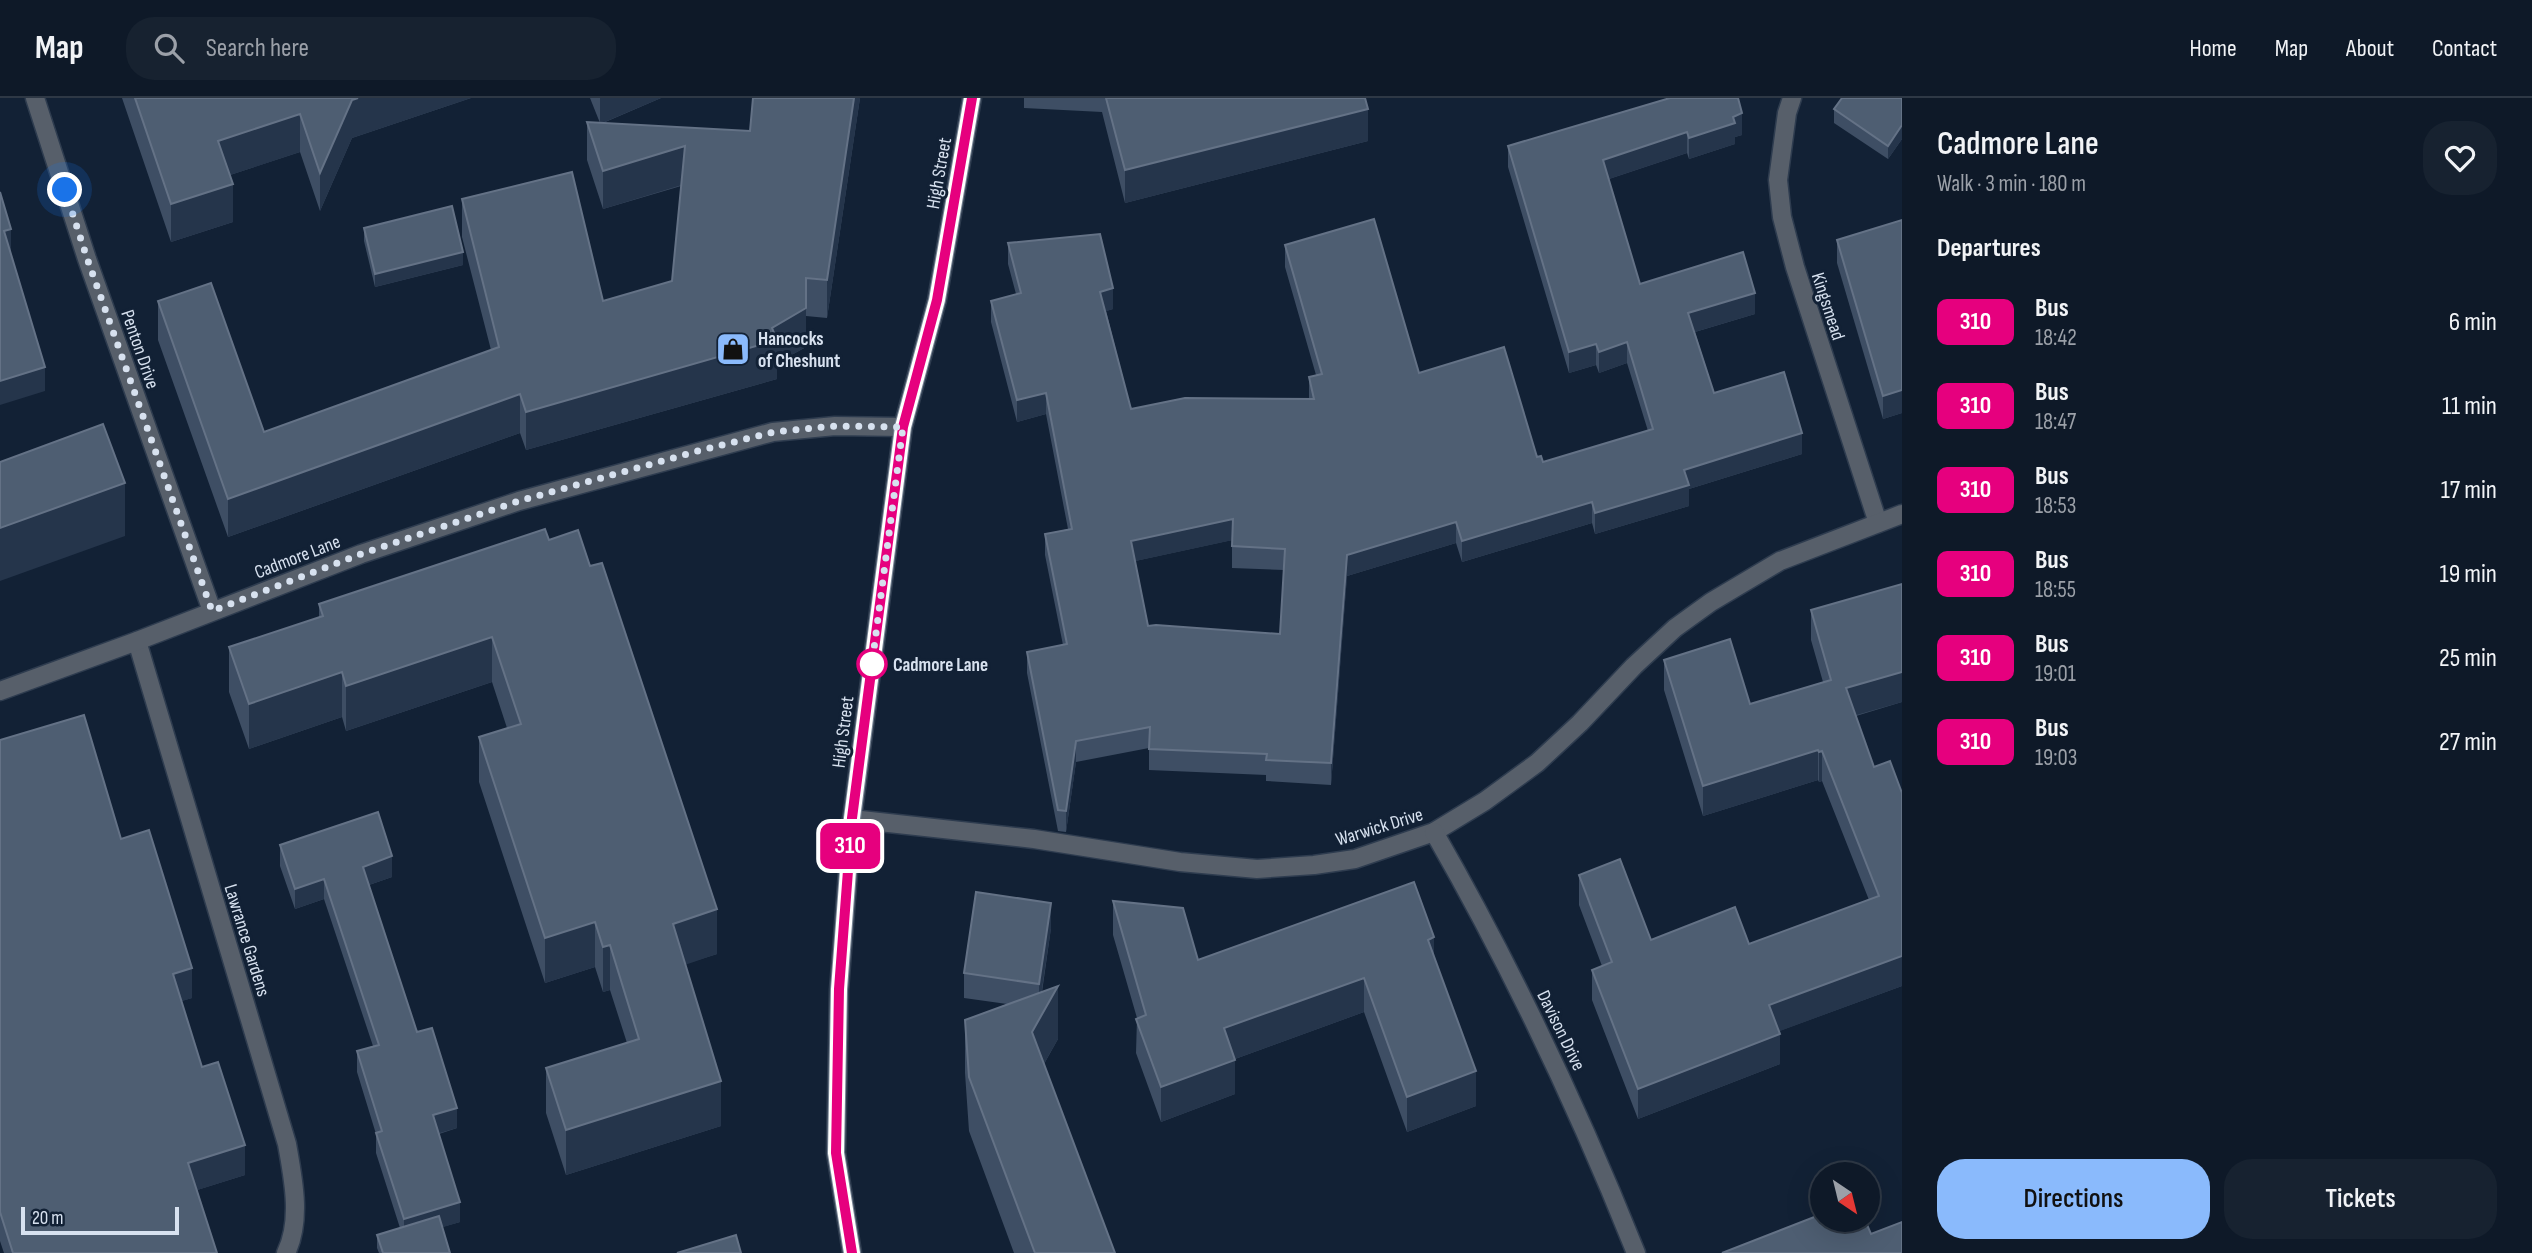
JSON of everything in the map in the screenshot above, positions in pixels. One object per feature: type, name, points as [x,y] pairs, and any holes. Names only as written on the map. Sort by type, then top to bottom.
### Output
[{"type":"main road","name":"High Street","points":[[852,1253],[836,1153],[839,989],[852,818],[903,427],[937,300],[972,98]]},
{"type":"street","name":"Penton Drive","points":[[36,98],[87,258],[212,611]]},
{"type":"street","name":"Kingsmead","points":[[1792,98],[1785,124],[1778,180],[1782,217],[1794,267],[1878,523]]},
{"type":"street","name":"Cadmore Lane","points":[[0,691],[361,554],[519,501],[774,432],[835,426],[903,427]]},
{"type":"street","name":"Warwick Drive","points":[[852,818],[1034,839],[1180,862],[1257,869],[1355,859],[1434,832],[1485,801],[1537,763],[1675,628],[1711,602],[1780,561],[1902,514]]},
{"type":"street","name":"Lawrance Gardens","points":[[137,641],[287,1144],[295,1190],[292,1242],[286,1253]]},
{"type":"street","name":"Davison Drive","points":[[1434,832],[1485,922],[1533,1017],[1594,1149],[1636,1253]]},
{"type":"building","points":[[135,98],[358,98],[352,100],[320,173],[300,114],[218,141],[233,184],[171,204]]},
{"type":"building","points":[[753,98],[854,98],[827,280],[806,278],[806,308],[772,328],[777,340],[526,412],[520,394],[228,499],[158,301],[211,283],[264,432],[499,347],[462,199],[572,172],[603,301],[672,281],[685,146],[603,171],[587,122],[750,131]]},
{"type":"building","points":[[1106,98],[1365,98],[1368,109],[1125,170]]},
{"type":"building","points":[[1670,98],[1738,98],[1742,113],[1733,117],[1735,123],[1689,138],[1687,132],[1603,160],[1640,284],[1743,252],[1755,293],[1688,313],[1714,393],[1784,372],[1802,433],[1684,470],[1689,485],[1595,513],[1592,502],[1462,541],[1456,522],[1347,555],[1331,763],[1266,760],[1267,754],[1149,749],[1150,727],[1076,741],[1066,811],[1058,810],[1027,652],[1067,644],[1045,534],[1072,529],[1046,393],[1017,400],[991,301],[1021,293],[1008,243],[1100,234],[1113,288],[1100,292],[1131,409],[1185,398],[1314,399],[1309,377],[1322,374],[1285,245],[1374,219],[1419,373],[1504,347],[1537,457],[1541,456],[1543,462],[1653,429],[1627,342],[1599,352],[1596,344],[1569,352],[1508,146]],"holes":[[[1233,519],[1232,546],[1285,549],[1280,634],[1148,626],[1131,541]]]},
{"type":"building","points":[[1842,98],[1902,98],[1902,125],[1888,146],[1834,109]]},
{"type":"building","points":[[0,192],[11,229],[4,231],[45,367],[0,381]]},
{"type":"building","points":[[452,206],[463,252],[375,274],[364,228]]},
{"type":"building","points":[[1902,220],[1902,390],[1883,396],[1837,240]]},
{"type":"building","points":[[103,424],[125,483],[0,528],[0,462]]},
{"type":"building","points":[[545,529],[549,540],[578,530],[590,566],[602,563],[717,909],[673,924],[721,1081],[566,1130],[546,1068],[639,1039],[610,945],[603,947],[595,922],[545,938],[479,737],[521,724],[492,637],[346,686],[342,672],[249,704],[229,647],[323,616],[319,604]]},
{"type":"building","points":[[1902,584],[1902,672],[1846,688],[1874,767],[1890,761],[1902,793],[1902,956],[1769,1005],[1780,1034],[1638,1089],[1592,970],[1612,962],[1579,875],[1620,859],[1651,940],[1735,907],[1749,944],[1879,896],[1822,751],[1703,786],[1664,660],[1730,639],[1750,704],[1831,680],[1811,610]]},
{"type":"building","points":[[84,715],[121,839],[149,830],[192,968],[173,974],[202,1067],[218,1062],[245,1145],[188,1163],[217,1253],[13,1253],[0,1212],[0,740]]},
{"type":"building","points":[[378,812],[392,856],[363,867],[417,1032],[432,1028],[457,1108],[433,1115],[460,1202],[404,1219],[376,1133],[382,1131],[357,1051],[379,1045],[324,879],[295,889],[280,845]]},
{"type":"building","points":[[1414,882],[1434,937],[1428,940],[1476,1071],[1407,1097],[1364,978],[1224,1028],[1235,1060],[1161,1087],[1136,1019],[1146,1015],[1113,901],[1183,908],[1198,960]]},
{"type":"building","points":[[976,892],[1051,903],[1039,984],[964,973]]},
{"type":"building","points":[[1058,986],[1032,1032],[1115,1253],[1035,1253],[969,1077],[965,1020]]},
{"type":"building","points":[[439,1216],[450,1253],[383,1253],[377,1235]]},
{"type":"building","points":[[1810,1219],[1810,1232],[1871,1234],[1902,1222],[1902,1253],[1722,1253]]},
{"type":"building","points":[[736,1235],[741,1253],[677,1253]]},
{"type":"bus line","name":"310","points":[[852,1253],[836,1153],[839,989],[852,818],[903,427],[937,300],[972,98]]},
{"type":"place","name":"Hancocks of Cheshunt","points":[[733,349]]},
{"type":"place","name":"Cadmore Lane","points":[[872,664]]},
{"type":"route","points":[[65,190],[212,611],[361,554],[519,501],[698,451],[774,432],[835,426],[903,427],[872,664]]}]
